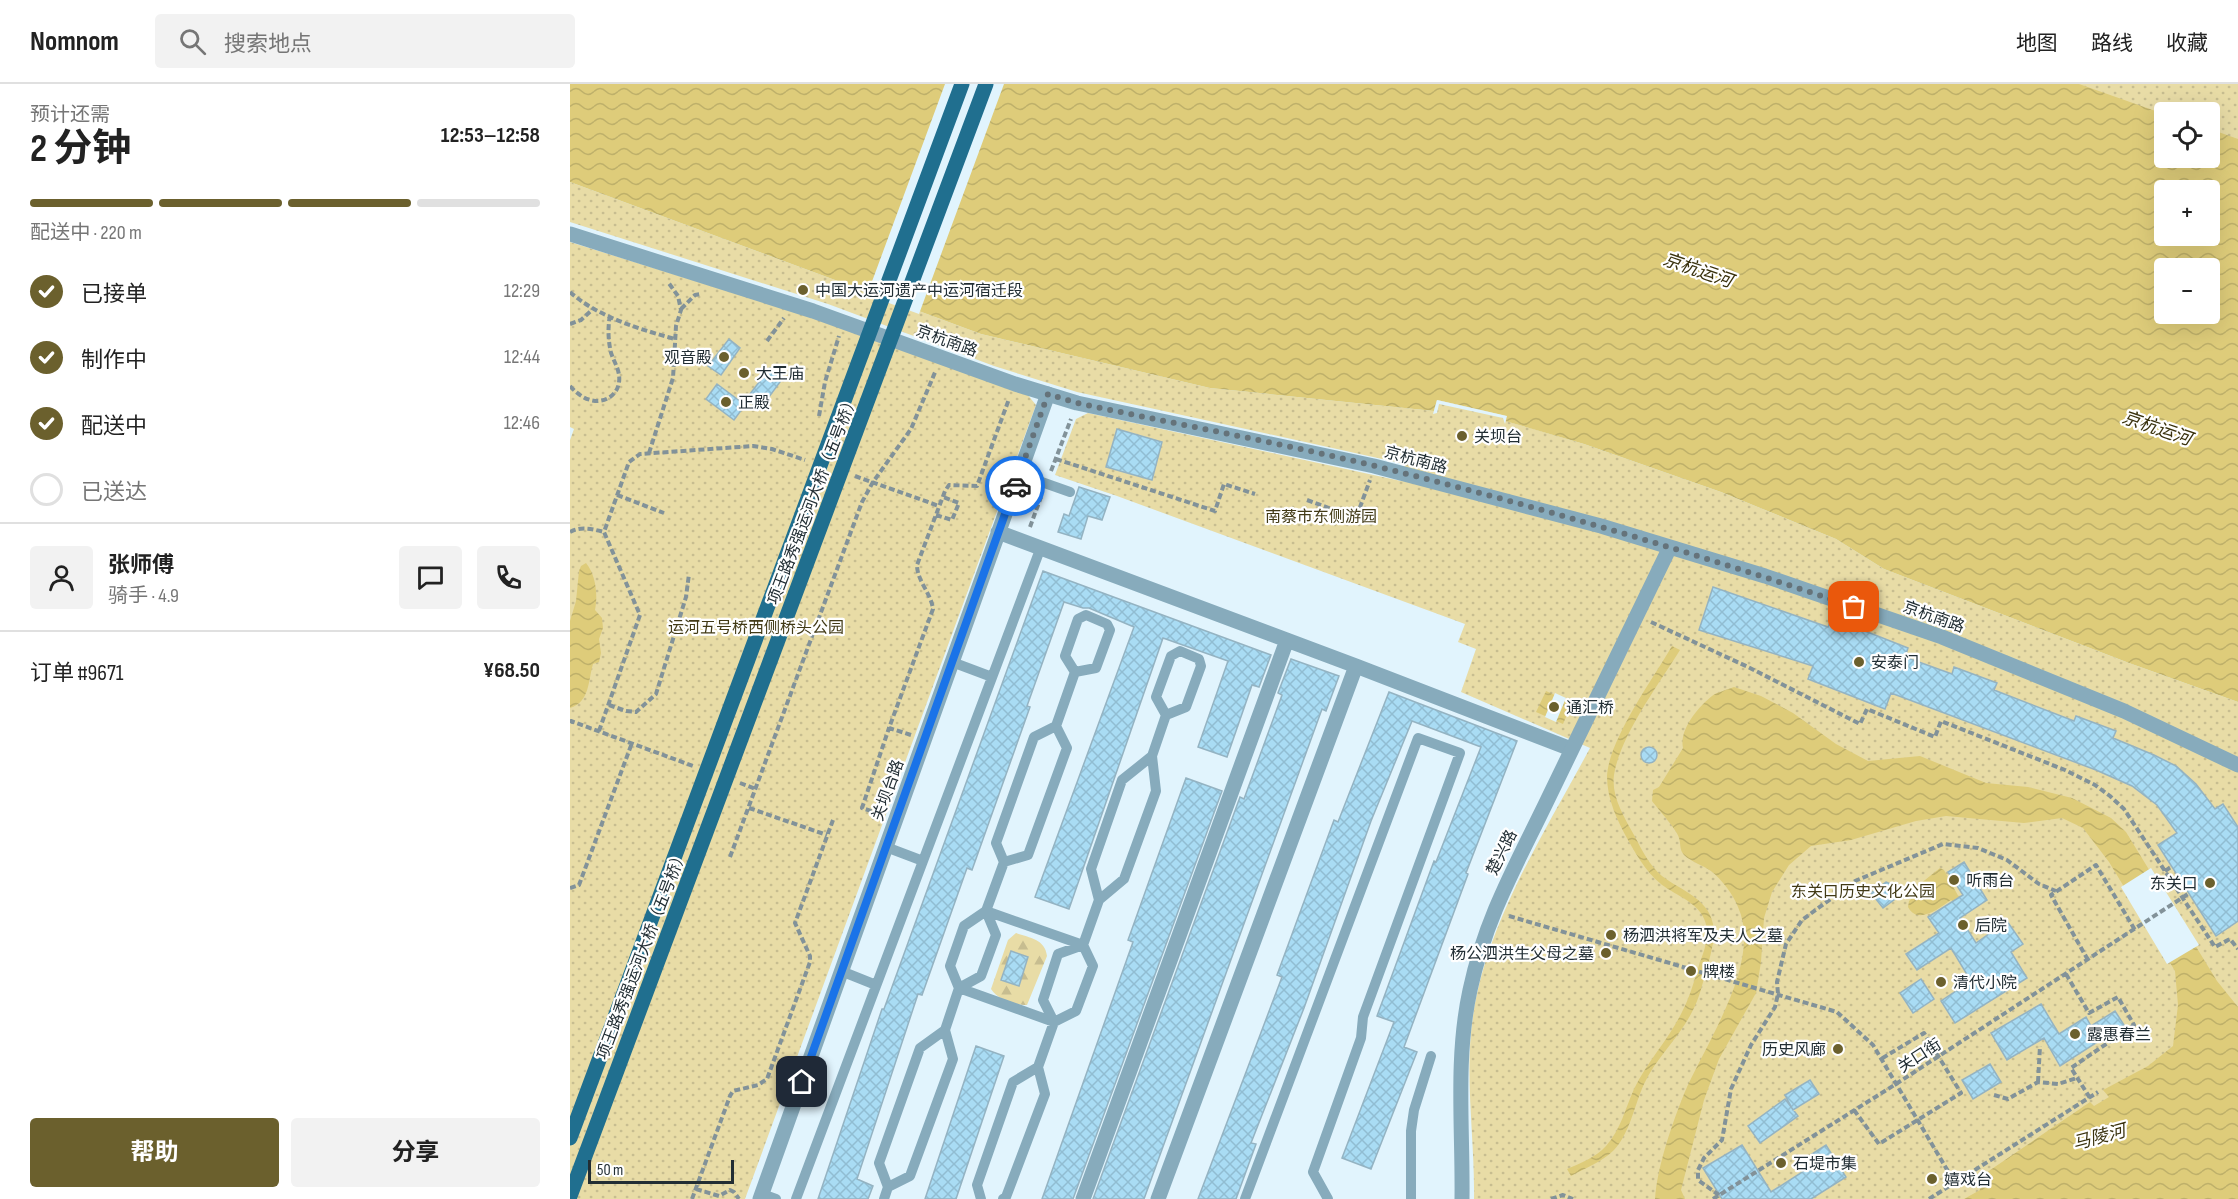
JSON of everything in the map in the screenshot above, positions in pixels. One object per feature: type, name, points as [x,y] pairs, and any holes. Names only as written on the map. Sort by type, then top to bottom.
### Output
[{"type":"main road","name":"项王路秀强运河大桥（五号桥）","points":[[570,1138],[963,84]]},
{"type":"main road","name":"项王路秀强运河大桥（五号桥）","points":[[570,1196],[986,84]]},
{"type":"street","name":"京杭南路","points":[[570,234],[793,305],[1015,384],[1077,403],[1374,466],[1601,525],[1765,576],[1942,637],[2124,711],[2238,765]]},
{"type":"street","name":"关坝台路","points":[[766,1197],[841,971],[1048,394]]},
{"type":"street","points":[[998,532],[1571,749]]},
{"type":"street","name":"楚兴路","points":[[1462,1199],[1460,1063],[1470,991],[1493,910],[1671,547]]},
{"type":"street","points":[[1083,1199],[1287,640]]},
{"type":"street","points":[[1158,1199],[1356,666]]},
{"type":"lane","points":[[1019,474],[1070,492]]},
{"type":"lane","points":[[796,1199],[1041,547]]},
{"type":"lane","points":[[1086,615],[1107,624],[1110,630],[1095,668],[1075,672],[1065,656],[1078,619],[1086,615]]},
{"type":"lane","points":[[1003,1199],[1006,1197],[1045,1094],[1038,1067],[1054,1022],[1076,1011],[1093,966],[1083,945],[1099,900],[1124,879],[1156,791],[1152,756],[1166,715],[1156,697],[1171,656],[1180,651],[1199,659],[1201,666],[1186,707],[1166,715]]},
{"type":"lane","points":[[952,662],[992,677]]},
{"type":"lane","points":[[888,1187],[910,1176],[953,1059],[945,1030],[959,988],[950,966],[964,926],[986,911],[1004,862],[996,843],[1034,737],[1056,726],[1075,672]]},
{"type":"lane","points":[[1004,862],[1028,855],[1068,748],[1056,726]]},
{"type":"lane","points":[[1245,1199],[1418,738],[1460,753],[1363,1017],[1361,1038],[1313,1172],[1328,1199]]},
{"type":"lane","points":[[1099,900],[1091,869],[1122,780],[1152,756]]},
{"type":"lane","points":[[886,846],[923,861]]},
{"type":"lane","points":[[986,911],[1083,945]]},
{"type":"lane","points":[[959,988],[981,976],[996,935],[986,911]]},
{"type":"lane","points":[[1054,1022],[1043,1000],[1058,954],[1083,945]]},
{"type":"lane","points":[[841,971],[876,985]]},
{"type":"lane","points":[[959,988],[1054,1022]]},
{"type":"lane","points":[[884,1199],[888,1187],[879,1163],[920,1048],[945,1030]]},
{"type":"lane","points":[[1411,1199],[1411,1131],[1414,1110],[1431,1056]]},
{"type":"lane","points":[[981,1199],[976,1185],[1013,1082],[1038,1067]]},
{"type":"path","points":[[649,453],[673,378],[675,339],[681,310],[678,296],[657,262]]},
{"type":"path","points":[[570,292],[594,308],[635,327],[675,339]]},
{"type":"path","points":[[767,342],[793,305]]},
{"type":"path","points":[[570,324],[581,320],[594,308]]},
{"type":"path","points":[[570,386],[583,397],[601,401],[611,398],[618,389],[620,374],[610,349],[610,315]]},
{"type":"path","points":[[818,422],[825,382],[843,322]]},
{"type":"path","points":[[730,856],[862,502],[873,482],[911,429],[941,357]]},
{"type":"path","points":[[886,805],[883,815],[862,808],[933,609],[917,573],[917,565],[942,497],[949,485],[977,486],[1015,384]]},
{"type":"path","points":[[599,731],[640,615],[604,532],[629,462],[634,456],[649,453],[753,446],[772,449],[811,462]]},
{"type":"path","points":[[1056,459],[1215,511],[1224,484],[1255,494]]},
{"type":"path","points":[[1307,501],[1356,518],[1374,466]]},
{"type":"path","points":[[852,475],[939,506]]},
{"type":"path","points":[[617,495],[664,513]]},
{"type":"path","points":[[936,515],[952,520],[958,503],[942,497]]},
{"type":"path","points":[[570,532],[588,528],[604,532]]},
{"type":"path","points":[[609,705],[636,712],[656,694],[686,597],[688,574]]},
{"type":"path","points":[[1647,631],[1652,621],[1860,724],[1867,709],[1935,737],[1941,721],[2065,770],[2095,785],[2124,810],[2197,916],[2215,947],[2230,939],[2238,950]]},
{"type":"path","points":[[570,723],[571,721],[700,768]]},
{"type":"path","points":[[890,728],[911,735],[908,745]]},
{"type":"path","points":[[570,888],[579,885],[632,743]]},
{"type":"path","points":[[734,781],[756,789]]},
{"type":"path","points":[[749,808],[827,835]]},
{"type":"path","points":[[692,1199],[733,1091],[758,1085],[767,1079],[810,962],[795,923],[833,820]]},
{"type":"path","points":[[1716,1197],[1698,1180],[1698,1170],[1704,1158],[1722,1140],[1731,1089],[1751,1045],[1775,1007],[1778,994],[1777,982],[1786,944],[1802,920],[1854,881],[1943,844],[1977,848],[2007,860],[2038,884],[2056,891]]},
{"type":"path","points":[[2088,960],[2051,894],[2096,865],[2135,930]]},
{"type":"path","points":[[2164,871],[2170,867]]},
{"type":"path","name":"关口街","points":[[1716,1197],[1896,1084],[2188,894]]},
{"type":"path","points":[[1505,915],[1837,1012],[1873,1046],[1955,1183]]},
{"type":"path","points":[[2066,974],[2089,1013],[2118,997],[2134,1025],[2071,1068],[2090,1098]]},
{"type":"path","points":[[1854,1110],[1879,1144],[1961,1094],[1924,1034],[1881,1059]]},
{"type":"path","points":[[2038,1082],[2040,1046]]},
{"type":"path","points":[[1994,1095],[2008,1100],[2038,1082],[2058,1083],[2077,1078]]},
{"type":"path","points":[[1929,1199],[2098,1092]]},
{"type":"path","points":[[696,1189],[719,1196],[730,1190],[739,1199]]},
{"type":"path","points":[[1939,1192],[1944,1199]]},
{"type":"path","points":[[1551,1199],[1563,1195],[1573,1199]]},
{"type":"green space","points":[[2050,84],[2238,84],[2238,145],[2220,139],[2220,102],[2154,102],[2154,118]]},
{"type":"green space","name":"东关口历史文化公园","points":[[570,182],[981,334],[1210,388],[1434,411],[1437,400],[1507,416],[1506,421],[1584,444],[1721,492],[1836,539],[1884,569],[2129,663],[2238,702],[2238,1199],[1474,1199],[1470,1039],[1480,981],[1504,912],[1520,878],[1590,748],[1461,692],[1476,649],[1458,642],[1465,624],[1055,475],[1076,419],[1088,413],[1401,481],[1405,464],[1077,392],[994,366],[828,304],[570,222]]},
{"type":"green space","name":"运河五号桥西侧桥头公园","points":[[570,242],[834,324],[1027,394],[1036,405],[745,1199],[570,1199],[570,440],[574,429],[570,427]]},
{"type":"green space","points":[[1016,933],[1040,943],[1046,950],[1047,956],[1027,1005],[1007,1001],[991,989],[1008,940]]},
{"type":"water","name":"京杭运河","points":[[570,84],[2079,84],[2154,110],[2154,168],[2220,168],[2220,133],[2238,139],[2238,702],[2129,663],[1884,569],[1836,539],[1721,492],[1584,444],[1505,421],[1506,416],[1437,400],[1434,411],[1210,388],[981,334],[570,182]]},
{"type":"water","points":[[586,563],[595,585],[595,610],[602,618],[603,628],[599,639],[601,653],[599,662],[593,664],[585,696],[577,705],[570,708],[570,621],[576,601],[579,571]]},
{"type":"water","points":[[1672,646],[1680,650],[1641,711],[1624,744],[1614,775],[1614,791],[1622,814],[1653,867],[1662,876],[1699,901],[1710,915],[1713,924],[1713,944],[1695,1007],[1681,1031],[1649,1075],[1619,1143],[1604,1158],[1571,1176],[1567,1169],[1598,1153],[1615,1133],[1639,1079],[1671,1032],[1685,1006],[1706,943],[1707,930],[1702,915],[1687,900],[1656,879],[1636,854],[1617,817],[1607,785],[1610,761],[1623,727]]},
{"type":"water","name":"马陵河","points":[[1734,687],[1761,696],[1793,713],[1836,744],[1868,761],[1920,756],[1986,783],[2028,787],[2072,798],[2111,818],[2126,832],[2217,981],[2238,1007],[2238,1199],[1964,1199],[1980,1190],[1977,1179],[2090,1102],[2094,1106],[2109,1097],[2103,1090],[2148,1066],[2173,1046],[2178,1005],[2175,971],[2109,862],[2083,828],[2062,818],[2024,823],[1946,816],[1916,821],[1851,840],[1811,846],[1789,865],[1772,892],[1764,918],[1756,993],[1719,1059],[1704,1100],[1681,1190],[1685,1199],[1655,1199],[1662,1160],[1679,1106],[1717,1027],[1737,977],[1743,952],[1744,929],[1736,902],[1723,883],[1711,871],[1682,853],[1678,835],[1652,801],[1653,790],[1659,787],[1683,748],[1684,734],[1696,713],[1714,695]]},
{"type":"water","points":[[1546,691],[1572,703],[1563,724],[1536,712]]},
{"type":"water","points":[[1940,868],[1944,870],[1961,901],[1956,904],[1951,900],[1929,913],[1917,915],[1908,907],[1909,901],[1918,892],[1920,884]]},
{"type":"pier","points":[[945,84],[1004,84],[919,314],[867,295]]},
{"type":"pier","points":[[1437,400],[1507,416],[1505,424],[1503,418],[1439,404],[1437,413],[1433,414]]},
{"type":"pier","name":"通汇桥","points":[[1555,693],[1566,698],[1556,722],[1545,717]]},
{"type":"pier","points":[[2151,868],[2199,945],[2167,964],[2121,887]]},
{"type":"building","name":"观音殿","points":[[729,339],[740,348],[721,375],[708,366]]},
{"type":"building","points":[[770,368],[783,378],[760,409],[746,399]]},
{"type":"building","name":"正殿","points":[[717,384],[745,405],[734,420],[706,399]]},
{"type":"building","points":[[1117,429],[1162,442],[1152,480],[1106,467]]},
{"type":"building","points":[[1079,487],[1110,497],[1102,520],[1088,516],[1081,539],[1058,532],[1064,514],[1069,516]]},
{"type":"building","points":[[1043,571],[1271,655],[1259,687],[1252,685],[1227,757],[1198,747],[1228,661],[1163,638],[1069,909],[1035,897],[1134,627],[1089,608],[1064,602],[1027,706],[1030,707],[972,870],[967,868],[922,995],[918,994],[857,1179],[873,1186],[868,1199],[818,1199],[882,1009],[884,1009]]},
{"type":"building","points":[[1713,587],[1828,627],[1832,618],[1908,648],[1905,657],[1952,674],[1954,667],[1997,683],[1994,690],[2074,721],[2076,716],[2116,731],[2113,738],[2176,766],[2196,784],[2215,809],[2223,804],[2238,827],[2238,921],[2216,936],[2158,845],[2177,833],[2157,805],[2132,786],[2096,770],[1891,693],[1885,709],[1808,679],[1813,666],[1699,630]]},
{"type":"building","points":[[1291,659],[1339,676],[1326,711],[1322,709],[1144,1199],[1093,1199],[1240,797],[1244,799],[1282,695],[1278,693]]},
{"type":"building","points":[[1389,692],[1517,741],[1466,873],[1468,874],[1404,1047],[1417,1052],[1371,1169],[1342,1158],[1394,1022],[1377,1016],[1434,861],[1436,862],[1481,747],[1412,721],[1371,821],[1304,1008],[1251,1143],[1256,1144],[1236,1199],[1198,1199],[1282,977],[1277,975],[1334,820],[1338,822]]},
{"type":"building","points":[[1646,747],[1652,747],[1657,755],[1655,761],[1646,763],[1641,758],[1641,752]]},
{"type":"building","points":[[1186,778],[1222,791],[1073,1199],[1042,1199],[1133,942],[1128,940]]},
{"type":"building","points":[[1964,862],[1987,900],[1960,918],[1976,943],[2007,921],[2023,944],[2011,952],[2027,978],[1955,1023],[1941,1001],[1971,981],[1951,948],[1917,970],[1906,954],[1939,933],[1928,917],[1963,895],[1948,872]]},
{"type":"building","points":[[1886,882],[1895,886],[1898,897],[1883,908],[1871,893]]},
{"type":"building","points":[[1011,951],[1028,957],[1019,986],[1001,980]]},
{"type":"building","points":[[1921,979],[1934,999],[1913,1013],[1900,993]]},
{"type":"building","points":[[2041,1004],[2059,1034],[2086,1017],[2091,1026],[2115,1011],[2124,1025],[2060,1066],[2044,1038],[2007,1060],[1991,1033]]},
{"type":"building","points":[[976,1046],[1004,1056],[956,1199],[925,1199]]},
{"type":"building","points":[[1990,1064],[2001,1082],[1973,1099],[1962,1080]]},
{"type":"building","points":[[1810,1080],[1819,1094],[1793,1110],[1785,1095]]},
{"type":"building","points":[[1785,1099],[1798,1116],[1760,1143],[1748,1126]]},
{"type":"building","points":[[1742,1145],[1771,1192],[1818,1162],[1812,1154],[1826,1145],[1846,1177],[1811,1199],[1722,1199],[1703,1168]]},
{"type":"way so far","points":[[1015,486],[1048,394],[1077,403],[1374,466],[1477,492],[1601,525],[1765,576],[1854,607]]},
{"type":"place","name":"中国大运河遗产中运河宿迁段","points":[[803,290]]},
{"type":"place","name":"观音殿","points":[[724,357]]},
{"type":"place","name":"大王庙","points":[[744,373]]},
{"type":"place","name":"正殿","points":[[726,402]]},
{"type":"place","name":"关坝台","points":[[1462,436]]},
{"type":"place","name":"安泰门","points":[[1859,662]]},
{"type":"place","name":"通汇桥","points":[[1554,707]]},
{"type":"place","name":"听雨台","points":[[1954,880]]},
{"type":"place","name":"东关口","points":[[2210,883]]},
{"type":"place","name":"后院","points":[[1963,925]]},
{"type":"place","name":"杨泗洪将军及夫人之墓","points":[[1611,935]]},
{"type":"place","name":"杨公泗洪生父母之墓","points":[[1606,953]]},
{"type":"place","name":"牌楼","points":[[1691,971]]},
{"type":"place","name":"清代小院","points":[[1941,982]]},
{"type":"place","name":"露惠春兰","points":[[2075,1034]]},
{"type":"place","name":"历史风廊","points":[[1838,1049]]},
{"type":"place","name":"石堤市集","points":[[1781,1163]]},
{"type":"place","name":"嬉戏台","points":[[1932,1179]]},
{"type":"route","points":[[802,1082],[1015,486]]},
{"type":"park label","name":"南蔡市东侧游园","points":[[1321,516]]}]
